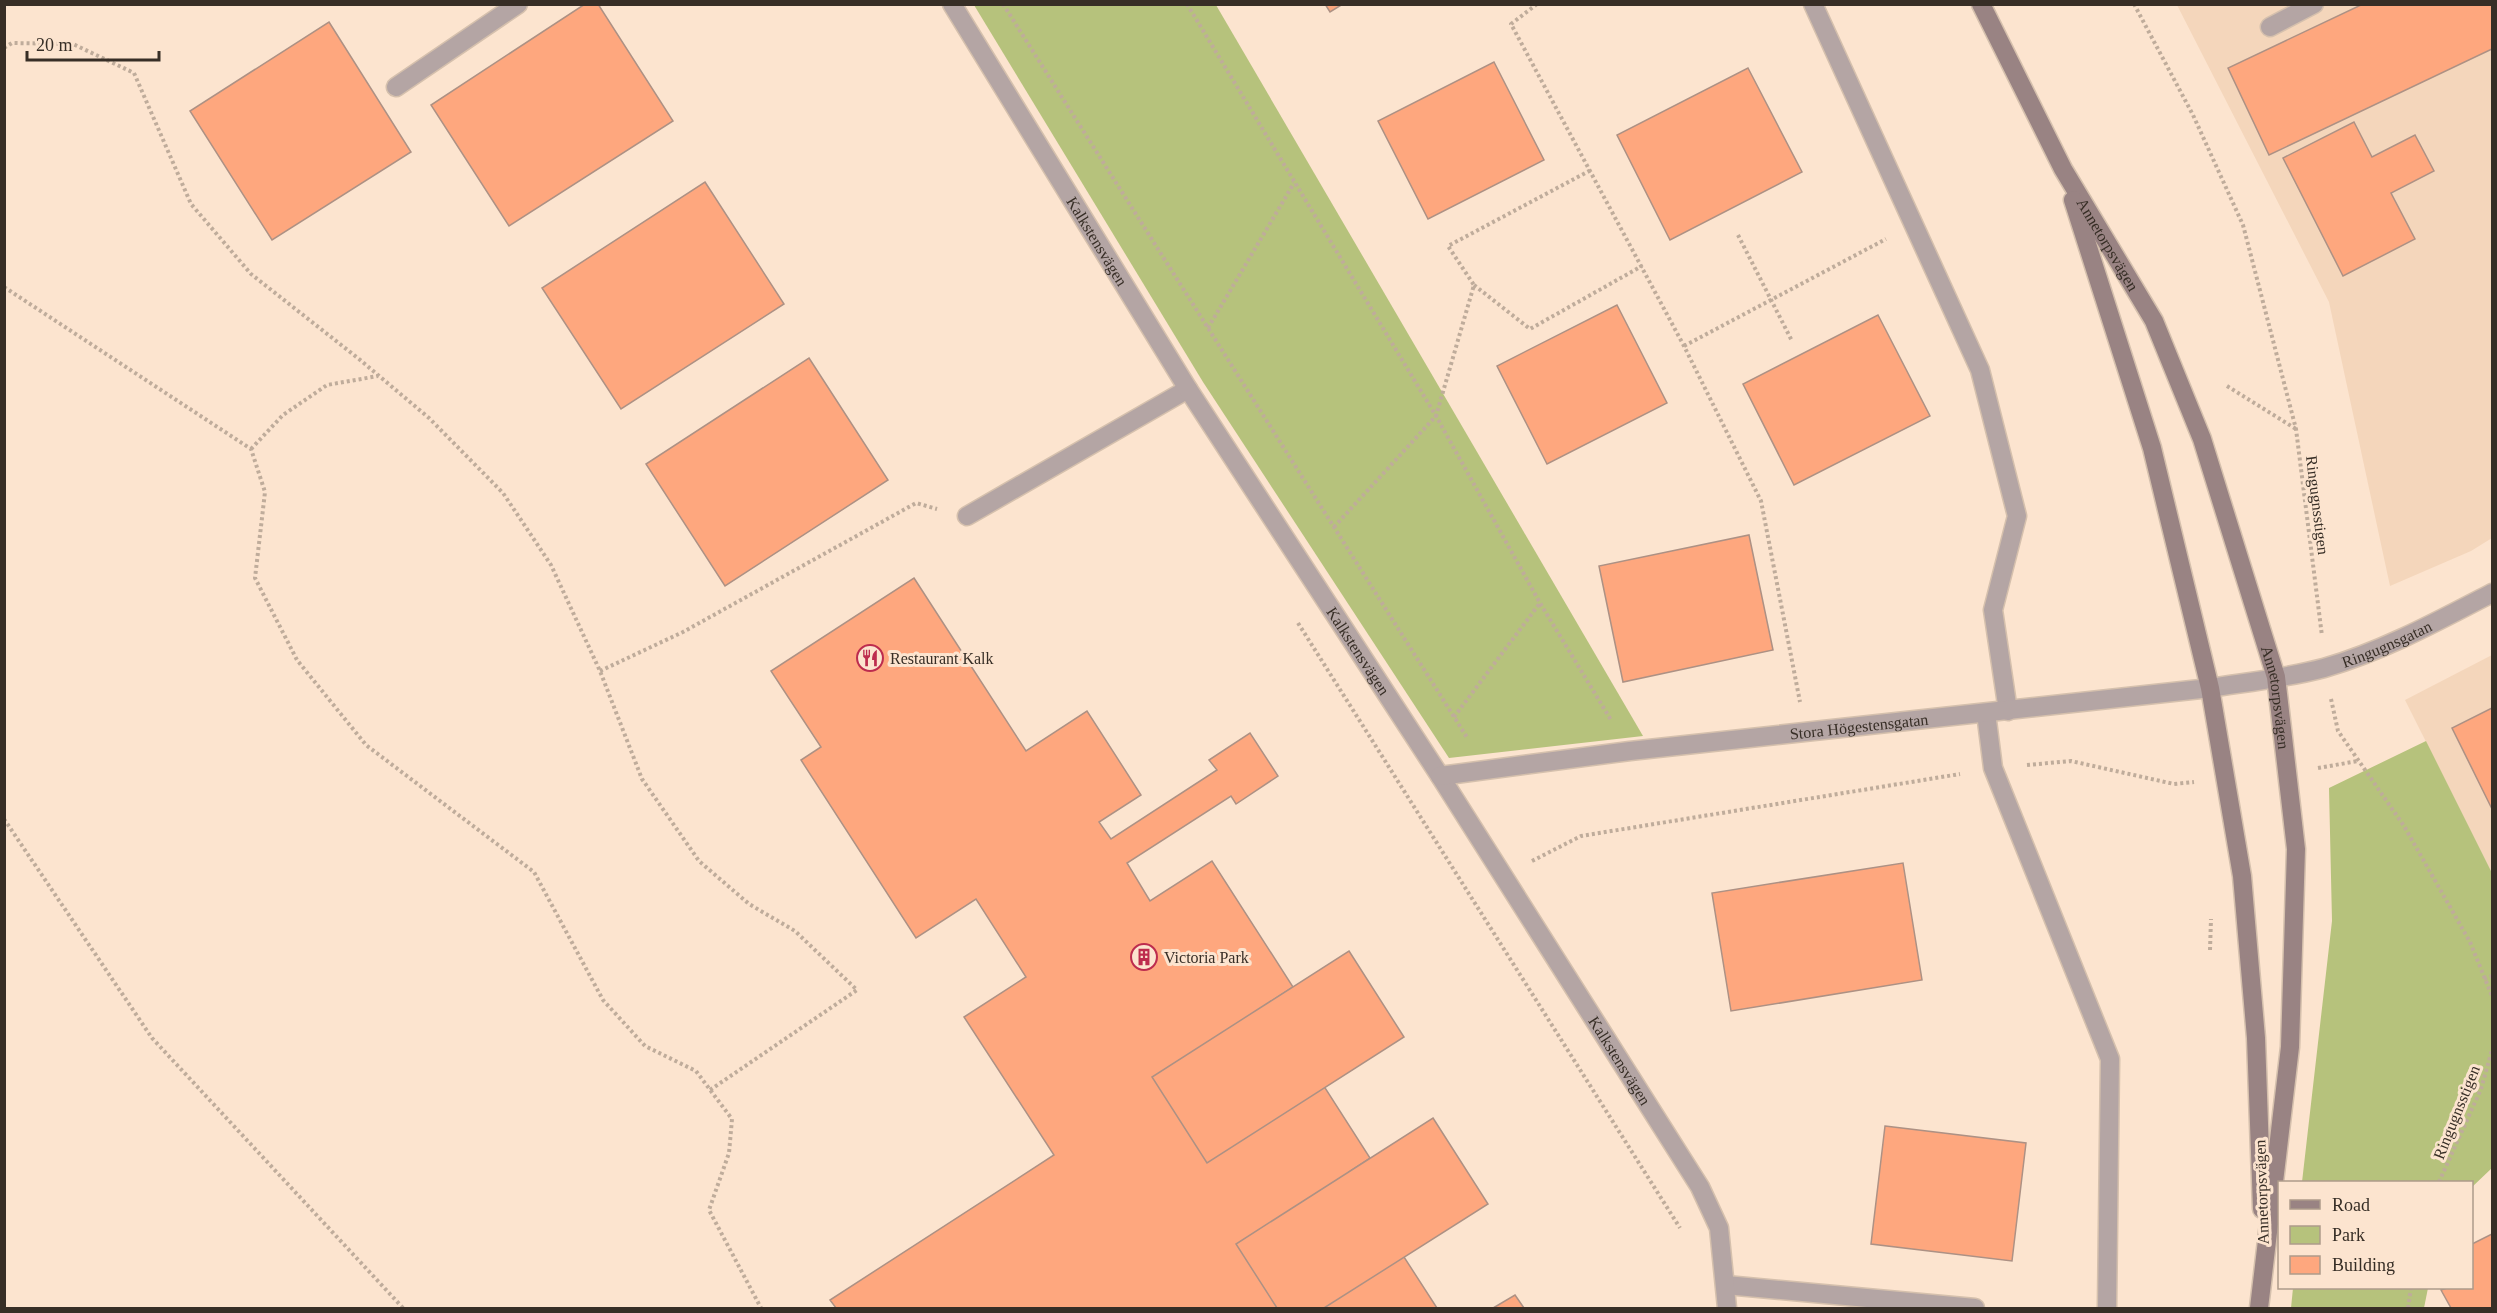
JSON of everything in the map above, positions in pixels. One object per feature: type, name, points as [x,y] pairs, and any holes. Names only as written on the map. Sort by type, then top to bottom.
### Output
[{"type":"main road","name":"Annetorpsvägen","points":[[1981,4],[2063,169],[2154,321],[2202,439],[2276,677],[2289,773],[2296,849],[2290,1047],[2259,1308]]},
{"type":"main road","name":"Annetorpsvägen","points":[[2063,169],[2152,448],[2210,688],[2242,876],[2255,1026],[2264,1268]]},
{"type":"street","points":[[396,87],[518,4]]},
{"type":"street","name":"Kalkstensvägen","points":[[952,4],[1188,388],[1440,776],[1700,1187],[1719,1228],[1727,1308]]},
{"type":"street","points":[[1813,4],[1980,370],[2017,516],[1993,610],[2008,711]]},
{"type":"street","points":[[2270,27],[2314,4]]},
{"type":"street","points":[[967,516],[1188,388]]},
{"type":"street","name":"Ringugnsgatan","points":[[2276,677],[2324,668],[2404,638],[2493,593]]},
{"type":"street","name":"Stora Högestensgatan","points":[[1440,776],[1630,751],[2210,688],[2276,677]]},
{"type":"street","points":[[1986,713],[1993,768],[2110,1059],[2107,1308]]},
{"type":"street","points":[[1726,1285],[1974,1308]]},
{"type":"path","points":[[1003,4],[1488,770]]},
{"type":"path","points":[[1187,4],[1436,416],[1540,603],[1630,751]]},
{"type":"path","points":[[1537,4],[1511,24],[1684,346],[1761,501],[1805,732]]},
{"type":"path","name":"Ringugnsstigen","points":[[2134,4],[2193,115],[2242,225],[2296,429],[2321,613],[2324,668],[2338,731],[2410,836],[2470,942],[2493,996]]},
{"type":"path","points":[[4,48],[12,43],[73,44],[134,73],[191,204],[251,274],[429,418],[503,493],[551,565],[600,671],[642,779],[699,861],[749,904],[795,931],[857,990],[710,1090]]},
{"type":"path","points":[[1591,170],[1448,246],[1474,285],[1530,329],[1642,266]]},
{"type":"path","points":[[1208,328],[1294,183]]},
{"type":"path","points":[[1684,346],[1914,225]]},
{"type":"path","points":[[1738,235],[1792,341]]},
{"type":"path","points":[[1334,527],[1436,416],[1474,285]]},
{"type":"path","points":[[4,287],[251,449],[265,492],[255,578],[297,660],[366,746],[534,872],[603,1000],[645,1046],[696,1071],[732,1119],[729,1153],[709,1210],[761,1308]]},
{"type":"path","points":[[251,449],[283,415],[327,385],[379,376]]},
{"type":"path","points":[[2227,386],[2296,429]]},
{"type":"path","points":[[600,671],[683,632],[916,503],[967,516]]},
{"type":"path","points":[[1454,717],[1540,603]]},
{"type":"path","points":[[1474,900],[1536,858],[1581,836],[1993,768],[2071,761],[2174,784],[2224,778]]},
{"type":"path","points":[[2289,773],[2358,761]]},
{"type":"path","points":[[4,819],[152,1038],[403,1308]]},
{"type":"path","points":[[2484,979],[2493,976]]},
{"type":"path","name":"Ringugnsstigen","points":[[2439,1181],[2481,1089],[2493,1050]]},
{"type":"path","points":[[2408,1308],[2411,1289]]},
{"type":"shaded area","points":[[2177,5],[2492,5],[2492,538],[2471,551],[2390,586],[2329,302]]},
{"type":"shaded area","points":[[2492,655],[2492,873],[2405,700]]},
{"type":"green space","points":[[974,5],[1216,5],[1643,736],[1449,758],[1203,382]]},
{"type":"green space","points":[[2426,741],[2492,873],[2492,1168],[2473,1186],[2473,1181],[2302,1181],[2332,921],[2329,788]]},
{"type":"green space","points":[[2293,1289],[2428,1289],[2424,1308],[2291,1308]]},
{"type":"building","points":[[585,4],[598,4],[673,121],[509,226],[431,105]]},
{"type":"building","points":[[1325,4],[1343,4],[1330,12]]},
{"type":"building","points":[[2363,4],[2492,4],[2492,49],[2269,155],[2228,68]]},
{"type":"building","points":[[329,22],[411,152],[272,240],[190,111]]},
{"type":"building","points":[[1494,62],[1544,160],[1428,219],[1378,121]]},
{"type":"building","points":[[1748,68],[1802,172],[1670,240],[1617,135]]},
{"type":"building","points":[[2354,122],[2372,157],[2415,135],[2434,171],[2391,193],[2415,239],[2343,276],[2283,158]]},
{"type":"building","points":[[705,182],[784,304],[621,409],[542,288]]},
{"type":"building","points":[[1617,305],[1667,403],[1547,464],[1497,366]]},
{"type":"building","points":[[1878,315],[1930,416],[1794,485],[1743,384]]},
{"type":"building","points":[[809,358],[888,480],[725,586],[646,464]]},
{"type":"building","points":[[1749,535],[1773,650],[1623,682],[1599,566]]},
{"type":"building","name":"Victoria Park","points":[[914,578],[1026,751],[1087,711],[1141,795],[1099,822],[1111,839],[1217,770],[1209,760],[1250,733],[1278,776],[1236,804],[1231,796],[1127,863],[1150,901],[1212,861],[1293,987],[1270,1002],[1370,1158],[1349,1172],[1437,1308],[836,1308],[830,1300],[1054,1155],[964,1017],[1026,977],[976,899],[916,938],[801,760],[821,747],[771,671]]},
{"type":"building","points":[[2492,708],[2492,809],[2452,728]]},
{"type":"building","points":[[1903,863],[1922,980],[1731,1011],[1712,893]]},
{"type":"building","points":[[1349,951],[1404,1037],[1207,1163],[1152,1077]]},
{"type":"building","points":[[1433,1118],[1488,1204],[1324,1308],[1277,1308],[1236,1244]]},
{"type":"building","points":[[1885,1126],[2026,1143],[2012,1261],[1871,1244]]},
{"type":"building","points":[[2492,1234],[2492,1308],[2451,1308],[2441,1290],[2473,1289],[2473,1244]]},
{"type":"building","points":[[1515,1295],[1524,1308],[1493,1308]]},
{"type":"place","name":"Restaurant Kalk","points":[[870,658]]},
{"type":"place","name":"Victoria Park","points":[[1144,957]]}]
